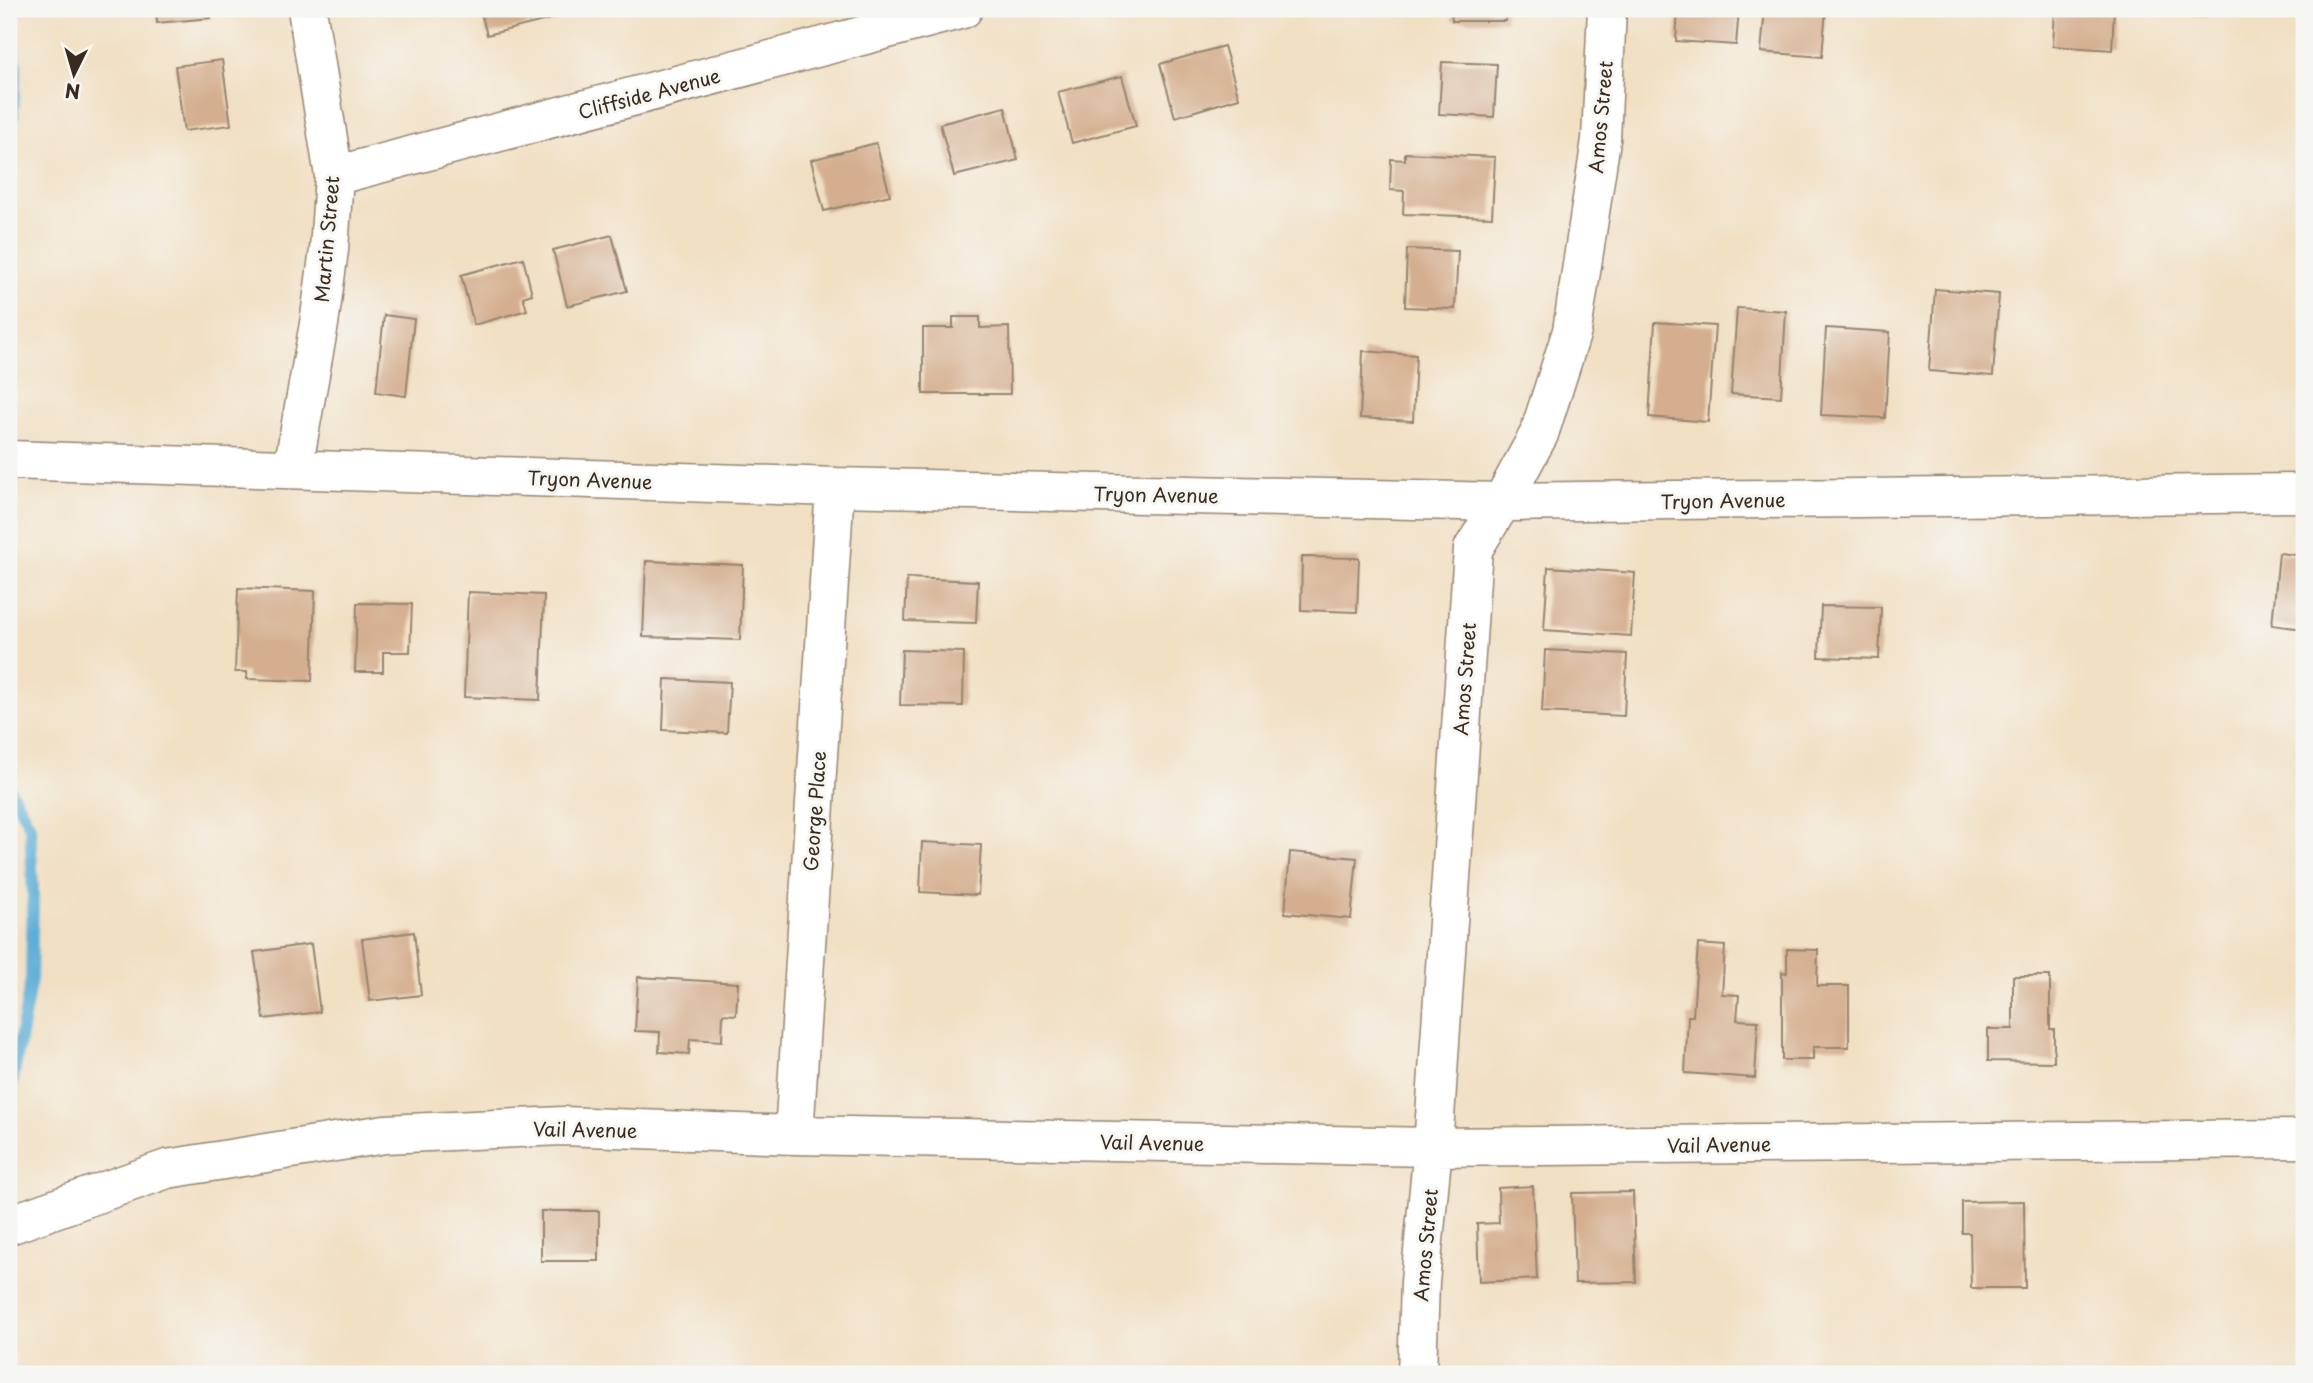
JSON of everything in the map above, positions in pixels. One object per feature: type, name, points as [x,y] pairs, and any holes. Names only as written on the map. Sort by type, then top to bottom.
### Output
[{"type":"street","name":"Martin Street","points":[[293,468],[319,324],[329,250],[334,176],[307,9]]},
{"type":"street","name":"Cliffside Avenue","points":[[334,176],[963,9]]},
{"type":"street","name":"Amos Street","points":[[1417,1374],[1420,1282],[1433,1147],[1473,549],[1539,434],[1572,331],[1601,140],[1608,9]]},
{"type":"street","name":"Tryon Avenue","points":[[9,460],[835,487],[1502,502],[2304,493]]},
{"type":"street","name":"George Place","points":[[794,1135],[835,487]]},
{"type":"street","name":"Vail Avenue","points":[[10,1223],[167,1169],[384,1134],[563,1126],[794,1135],[1433,1147],[2304,1139]]},
{"type":"building","points":[[156,9],[210,9],[211,18],[157,23]]},
{"type":"building","points":[[480,9],[553,9],[555,18],[487,35]]},
{"type":"building","points":[[1451,9],[1505,9],[1506,21],[1452,21]]},
{"type":"building","points":[[1678,9],[1739,9],[1736,45],[1676,41]]},
{"type":"building","points":[[1765,9],[1826,9],[1822,57],[1761,52]]},
{"type":"building","points":[[2055,9],[2114,9],[2112,50],[2053,46]]},
{"type":"building","points":[[2147,9],[2208,9],[2207,17]]},
{"type":"building","points":[[1224,46],[1239,98],[1175,117],[1160,64]]},
{"type":"building","points":[[222,60],[231,125],[184,131],[175,66]]},
{"type":"building","points":[[1442,62],[1497,64],[1494,117],[1439,114]]},
{"type":"building","points":[[1122,76],[1136,126],[1072,143],[1058,92]]},
{"type":"building","points":[[1005,107],[1018,160],[954,176],[940,124]]},
{"type":"building","points":[[876,143],[890,195],[824,211],[811,160]]},
{"type":"building","points":[[1405,153],[1495,157],[1492,217],[1403,214],[1404,191],[1390,190],[1391,159],[1405,160]]},
{"type":"building","points":[[612,235],[627,291],[567,306],[553,250]]},
{"type":"building","points":[[1407,249],[1458,251],[1455,309],[1405,307]]},
{"type":"building","points":[[523,258],[532,294],[523,297],[527,310],[474,325],[461,275]]},
{"type":"building","points":[[1935,289],[1999,294],[1993,376],[1929,371]]},
{"type":"building","points":[[1737,308],[1786,311],[1781,397],[1731,394]]},
{"type":"building","points":[[384,315],[414,319],[406,396],[376,392]]},
{"type":"building","points":[[953,317],[980,317],[980,328],[1009,327],[1010,394],[923,394],[923,328],[953,328]]},
{"type":"building","points":[[1655,322],[1715,326],[1708,422],[1649,417]]},
{"type":"building","points":[[1826,328],[1890,332],[1885,418],[1821,415]]},
{"type":"building","points":[[1363,351],[1416,355],[1413,421],[1360,418]]},
{"type":"building","points":[[2279,553],[2304,556],[2304,629],[2272,625]]},
{"type":"building","points":[[1302,557],[1359,558],[1357,612],[1301,610]]},
{"type":"building","points":[[646,561],[743,565],[740,640],[643,637]]},
{"type":"building","points":[[1548,567],[1635,573],[1631,636],[1544,630]]},
{"type":"building","points":[[907,578],[978,581],[976,623],[905,621]]},
{"type":"building","points":[[238,588],[315,591],[312,681],[247,679],[247,672],[235,672]]},
{"type":"building","points":[[468,592],[544,595],[540,700],[464,697]]},
{"type":"building","points":[[357,603],[412,604],[410,652],[383,652],[383,672],[355,672]]},
{"type":"building","points":[[1821,606],[1881,607],[1879,659],[1819,657]]},
{"type":"building","points":[[902,650],[964,652],[963,706],[900,705]]},
{"type":"building","points":[[1545,650],[1627,654],[1624,716],[1542,712]]},
{"type":"building","points":[[665,679],[730,682],[727,733],[663,730]]},
{"type":"building","points":[[922,842],[981,845],[978,895],[920,892]]},
{"type":"building","points":[[1290,852],[1357,858],[1351,919],[1285,913]]},
{"type":"building","points":[[414,932],[421,995],[370,1001],[362,939]]},
{"type":"building","points":[[311,944],[320,1012],[264,1019],[254,952]]},
{"type":"building","points":[[1698,944],[1725,946],[1722,994],[1739,995],[1737,1020],[1758,1021],[1755,1078],[1685,1073],[1688,1016],[1693,1016]]},
{"type":"building","points":[[1787,949],[1818,950],[1817,986],[1849,986],[1849,1047],[1813,1047],[1813,1060],[1782,1060],[1782,972],[1787,973]]},
{"type":"building","points":[[2013,976],[2050,976],[2050,1029],[2054,1029],[2054,1062],[1988,1061],[1988,1029],[2013,1029]]},
{"type":"building","points":[[638,977],[738,983],[736,1015],[723,1014],[722,1041],[690,1039],[689,1054],[659,1052],[660,1032],[635,1031]]},
{"type":"building","points":[[1533,1186],[1537,1279],[1479,1282],[1477,1224],[1499,1223],[1498,1188]]},
{"type":"building","points":[[1633,1192],[1636,1282],[1575,1283],[1572,1193]]},
{"type":"building","points":[[2024,1201],[2025,1288],[1971,1288],[1970,1233],[1962,1233],[1962,1202]]},
{"type":"building","points":[[541,1211],[599,1211],[599,1261],[541,1261]]},
{"type":"waterway","points":[[9,37],[16,66],[9,168]]},
{"type":"waterway","points":[[9,788],[30,826],[33,892],[31,979],[9,1101]]}]
